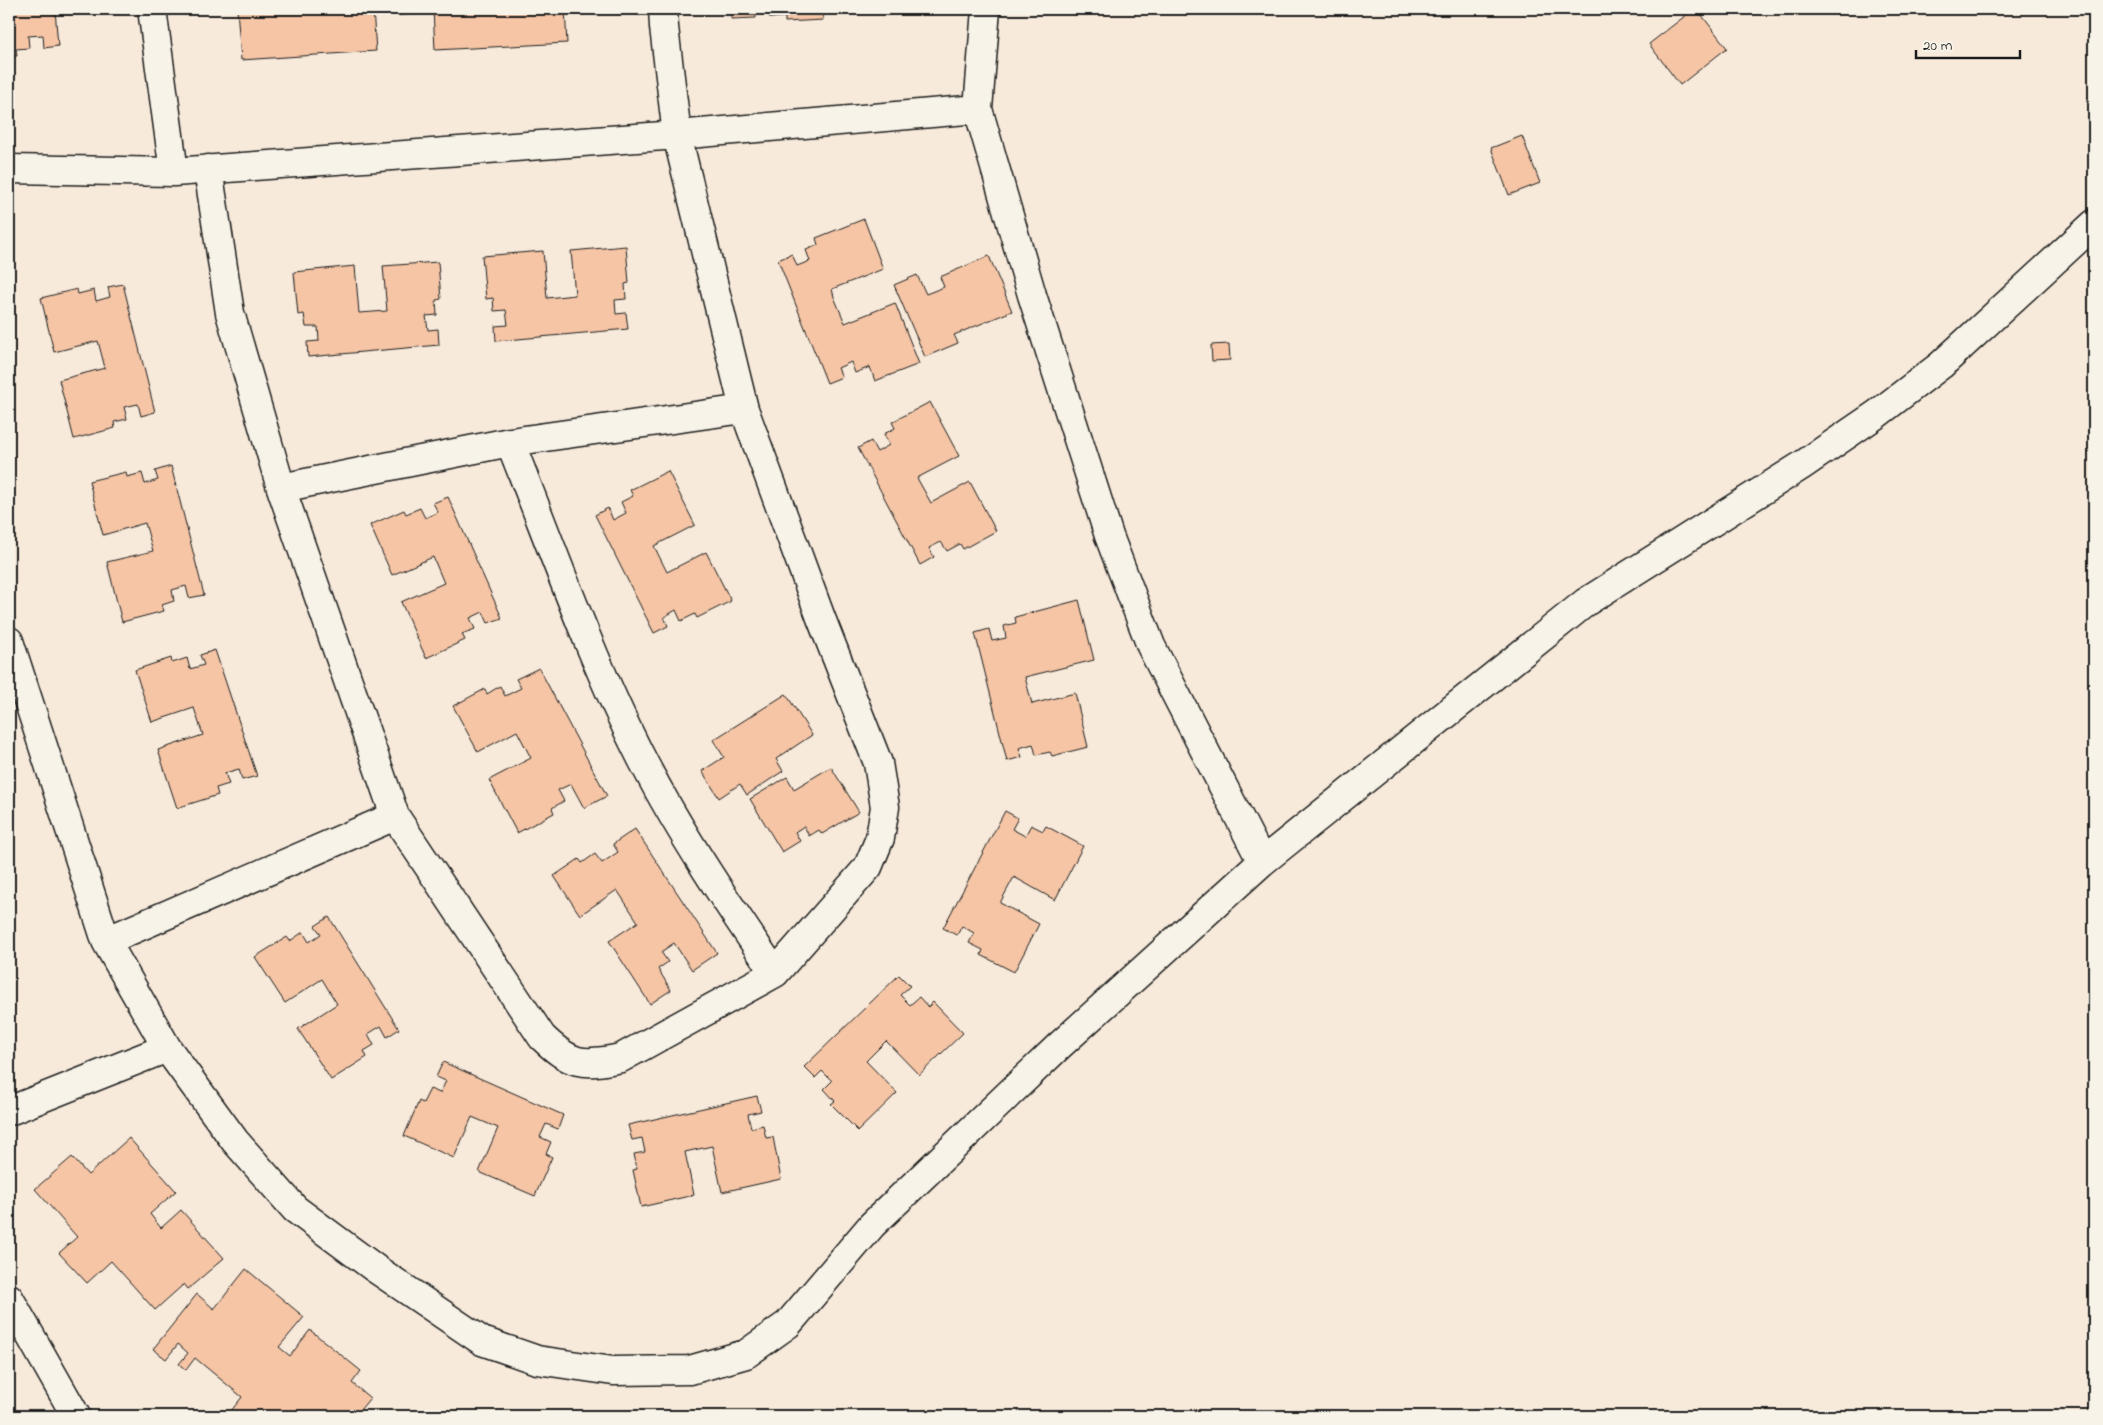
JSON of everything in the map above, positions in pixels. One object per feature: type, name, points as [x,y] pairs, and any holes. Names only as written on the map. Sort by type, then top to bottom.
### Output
[{"type":"street","points":[[152,9],[174,172]]},
{"type":"street","points":[[208,169],[230,313],[281,488],[395,816],[542,1038],[559,1054],[578,1062],[603,1062],[621,1058],[775,974],[868,866],[880,838],[884,807],[878,763],[821,618],[744,409],[677,135],[663,9]]},
{"type":"street","points":[[986,9],[978,109],[1032,295],[1108,536],[1151,646],[1262,862]]},
{"type":"street","points":[[9,169],[174,172],[677,135],[978,109]]},
{"type":"street","points":[[9,642],[106,941],[167,1048],[235,1141],[295,1208],[376,1269],[482,1342],[537,1360],[604,1370],[690,1370],[746,1354],[788,1324],[872,1225],[1059,1046],[1262,862],[1586,602],[1824,450],[1877,414],[1941,366],[2094,224]]},
{"type":"street","points":[[281,488],[510,442],[744,409]]},
{"type":"street","points":[[510,442],[598,663],[642,760],[691,848],[775,974]]},
{"type":"street","points":[[106,941],[395,816]]},
{"type":"street","points":[[9,1110],[167,1048]]},
{"type":"street","points":[[13,1315],[76,1416]]},
{"type":"building","points":[[9,9],[55,9],[58,46],[44,48],[43,35],[28,36],[29,48],[16,49],[17,56],[9,56]]},
{"type":"building","points":[[237,9],[373,9],[376,51],[241,60]]},
{"type":"building","points":[[399,9],[423,9],[423,14],[399,15]]},
{"type":"building","points":[[433,9],[565,9],[567,43],[435,50]]},
{"type":"building","points":[[731,9],[755,9],[756,18],[731,19]]},
{"type":"building","points":[[769,9],[822,9],[823,20],[785,22],[785,17],[770,18]]},
{"type":"building","points":[[1694,9],[1697,9],[1727,48],[1680,85],[1649,44]]},
{"type":"building","points":[[1522,136],[1540,183],[1509,195],[1491,148]]},
{"type":"building","points":[[864,219],[883,269],[832,289],[834,297],[845,323],[895,303],[919,364],[875,381],[870,367],[855,373],[851,362],[838,368],[842,377],[827,383],[778,260],[792,254],[797,266],[810,261],[806,250],[818,245],[816,238]]},
{"type":"building","points":[[626,246],[629,283],[625,284],[626,299],[615,300],[616,314],[626,313],[628,329],[496,341],[495,326],[508,325],[506,310],[494,311],[493,298],[486,299],[482,256],[543,251],[547,298],[575,295],[571,251]]},
{"type":"building","points":[[989,256],[1012,311],[954,335],[958,343],[925,357],[894,285],[917,275],[926,294],[944,287],[940,277]]},
{"type":"building","points":[[438,262],[441,299],[436,300],[437,315],[426,316],[428,330],[438,329],[439,345],[308,357],[307,342],[319,341],[318,327],[306,327],[304,314],[298,315],[294,272],[355,266],[359,313],[387,311],[383,266]]},
{"type":"building","points":[[123,284],[155,412],[141,416],[138,404],[124,407],[127,419],[114,422],[115,428],[74,439],[59,380],[105,368],[98,341],[54,352],[41,298],[77,289],[78,294],[94,290],[96,301],[110,297],[108,287]]},
{"type":"building","points":[[1229,344],[1230,360],[1212,361],[1211,345]]},
{"type":"building","points":[[930,402],[959,456],[917,478],[931,503],[970,482],[996,531],[963,549],[960,544],[947,551],[941,542],[929,548],[934,557],[920,565],[858,448],[871,441],[877,452],[889,445],[884,434],[895,428],[892,422]]},
{"type":"building","points":[[171,466],[204,595],[189,598],[186,586],[172,590],[174,601],[162,605],[164,611],[122,622],[107,562],[153,551],[145,523],[103,535],[89,481],[126,472],[127,477],[142,473],[145,484],[158,480],[155,471]]},
{"type":"building","points":[[668,471],[695,525],[654,546],[667,572],[706,552],[731,601],[697,618],[695,614],[681,621],[676,610],[664,617],[668,626],[654,633],[595,515],[608,508],[613,520],[626,513],[621,502],[633,496],[630,490]]},
{"type":"building","points":[[448,497],[502,618],[488,623],[483,612],[470,618],[475,629],[462,634],[465,640],[426,658],[401,602],[444,583],[433,557],[392,575],[370,525],[404,510],[406,514],[420,508],[425,518],[438,512],[433,503]]},
{"type":"building","points":[[1079,600],[1094,660],[1025,677],[1032,704],[1075,693],[1088,747],[1052,756],[1050,752],[1036,755],[1033,744],[1019,748],[1022,757],[1007,761],[975,633],[989,629],[992,641],[1006,638],[1004,626],[1016,623],[1015,617]]},
{"type":"building","points":[[215,650],[257,776],[242,780],[239,769],[225,773],[229,784],[216,788],[218,795],[177,808],[158,750],[203,735],[194,708],[152,722],[135,670],[171,658],[172,663],[187,658],[190,669],[204,665],[200,655]]},
{"type":"building","points":[[539,668],[607,796],[584,808],[571,784],[558,790],[564,801],[552,808],[554,813],[517,833],[489,780],[531,758],[517,731],[478,752],[453,706],[485,689],[487,694],[500,686],[505,696],[521,688],[516,679]]},
{"type":"building","points":[[786,694],[812,735],[776,759],[783,771],[747,795],[740,784],[719,798],[702,771],[724,757],[713,740]]},
{"type":"building","points":[[831,767],[859,812],[822,834],[819,830],[809,836],[804,826],[795,832],[800,841],[782,852],[750,799],[787,777],[794,789]]},
{"type":"building","points":[[1005,811],[1018,818],[1012,829],[1025,836],[1031,825],[1043,831],[1046,826],[1083,846],[1055,900],[1014,877],[1000,903],[1039,924],[1014,972],[981,955],[983,950],[969,943],[974,933],[962,926],[957,935],[943,928]]},
{"type":"building","points":[[635,829],[717,953],[692,970],[674,943],[661,952],[668,962],[658,969],[671,990],[650,1004],[609,941],[638,922],[617,890],[580,915],[554,876],[579,859],[582,863],[595,854],[602,863],[618,852],[613,844]]},
{"type":"building","points":[[329,917],[399,1029],[387,1037],[381,1026],[368,1034],[374,1045],[364,1051],[367,1057],[331,1080],[298,1029],[337,1004],[322,979],[285,1003],[255,957],[287,937],[290,941],[303,932],[309,942],[321,934],[315,926]]},
{"type":"building","points":[[899,975],[910,986],[900,995],[910,1005],[919,997],[928,1007],[933,1002],[963,1033],[919,1075],[886,1041],[866,1061],[897,1093],[858,1131],[831,1104],[835,1101],[824,1089],[832,1081],[822,1071],[815,1078],[804,1067]]},
{"type":"building","points":[[443,1062],[563,1115],[558,1129],[546,1124],[540,1137],[551,1142],[546,1154],[552,1157],[535,1196],[479,1172],[498,1128],[472,1117],[454,1158],[404,1136],[419,1101],[423,1103],[430,1089],[440,1093],[446,1081],[436,1077]]},
{"type":"building","points":[[757,1096],[761,1111],[748,1114],[751,1128],[763,1125],[766,1138],[773,1137],[781,1179],[722,1192],[712,1146],[685,1152],[694,1195],[641,1207],[633,1170],[637,1169],[634,1154],[645,1152],[642,1138],[632,1140],[628,1125]]},
{"type":"building","points":[[129,1138],[176,1191],[150,1214],[161,1228],[181,1210],[224,1258],[188,1289],[184,1284],[155,1310],[111,1261],[87,1283],[59,1253],[77,1237],[35,1189],[72,1157],[88,1175]]},
{"type":"building","points":[[246,1269],[304,1317],[279,1347],[290,1356],[310,1330],[361,1371],[352,1383],[370,1398],[355,1416],[227,1416],[242,1397],[195,1358],[186,1370],[179,1364],[188,1353],[178,1344],[166,1359],[153,1349],[197,1294],[214,1309]]}]
